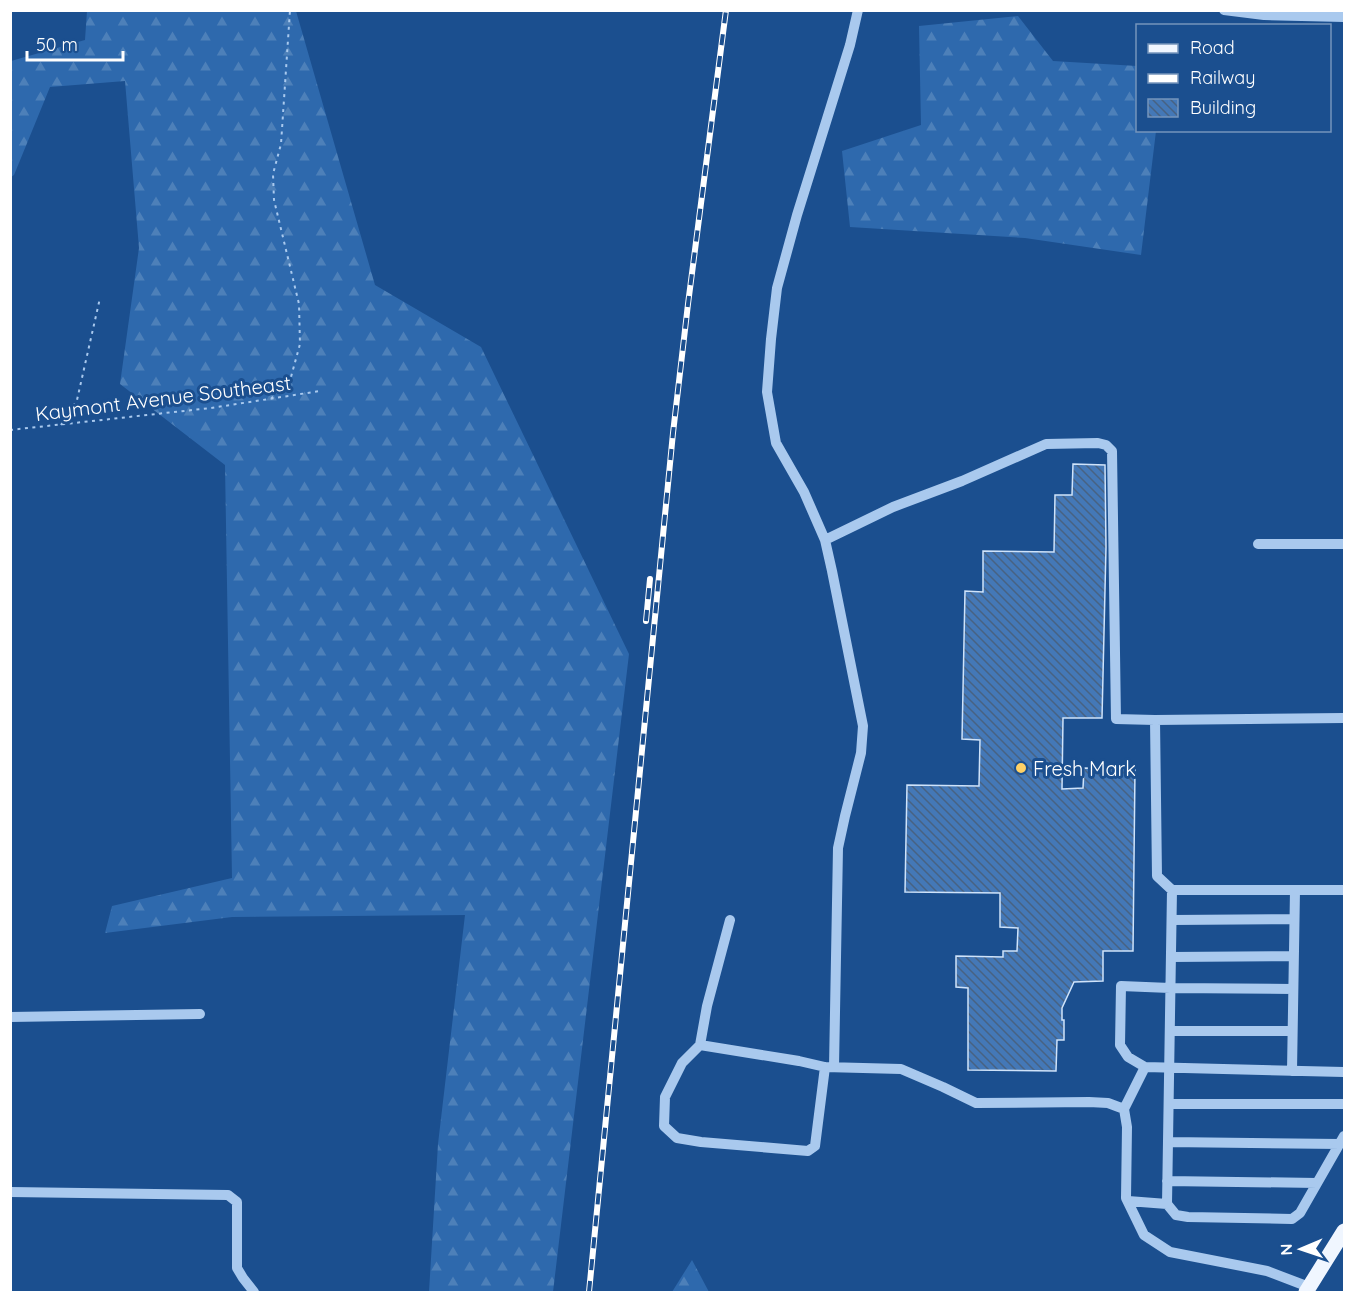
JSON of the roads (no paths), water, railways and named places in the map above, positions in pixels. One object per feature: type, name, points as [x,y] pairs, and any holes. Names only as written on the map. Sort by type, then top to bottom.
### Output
[{"type":"main road","points":[[1307,1290],[1344,1231]]},
{"type":"street","points":[[730,920],[707,1006],[700,1045],[682,1063],[665,1097],[664,1126],[677,1137],[701,1142],[808,1151],[815,1146],[829,1067],[838,848],[861,753],[862,726],[825,540],[804,492],[776,443],[767,392],[777,288],[797,215],[850,45],[858,10]]},
{"type":"street","points":[[1224,10],[1264,15],[1344,17]]},
{"type":"street","points":[[825,540],[894,507],[962,481],[1046,444],[1098,443],[1106,445],[1112,451],[1116,719],[1344,718]]},
{"type":"street","points":[[1258,544],[1344,544]]},
{"type":"street","points":[[1155,720],[1157,876],[1172,890],[1344,890]]},
{"type":"street","points":[[1172,890],[1167,1204],[1176,1215],[1188,1217],[1292,1219],[1300,1214],[1342,1140]]},
{"type":"street","points":[[1292,1071],[1294,890]]},
{"type":"street","points":[[1172,920],[1294,920]]},
{"type":"street","points":[[1171,957],[1293,956]]},
{"type":"street","points":[[1293,989],[1121,986],[1120,1046],[1128,1057],[1145,1067],[1344,1072]]},
{"type":"street","points":[[10,1017],[200,1014]]},
{"type":"street","points":[[1170,1031],[1292,1031]]},
{"type":"street","points":[[700,1045],[829,1067],[901,1069],[976,1103],[1108,1102],[1124,1109]]},
{"type":"street","points":[[1145,1067],[1124,1109],[1126,1198],[1144,1235],[1170,1252],[1267,1271],[1307,1290]]},
{"type":"street","points":[[1169,1104],[1344,1104]]},
{"type":"street","points":[[1168,1142],[1342,1140]]},
{"type":"street","points":[[1167,1181],[1317,1183]]},
{"type":"street","points":[[10,1192],[228,1195],[237,1202],[237,1268],[254,1293]]},
{"type":"street","points":[[1128,1201],[1167,1204]]},
{"type":"railway","points":[[589,1292],[673,433],[726,10]]},
{"type":"railway","points":[[646,621],[650,579]]},
{"type":"place","name":"Fresh Mark","points":[[1021,768]]}]
